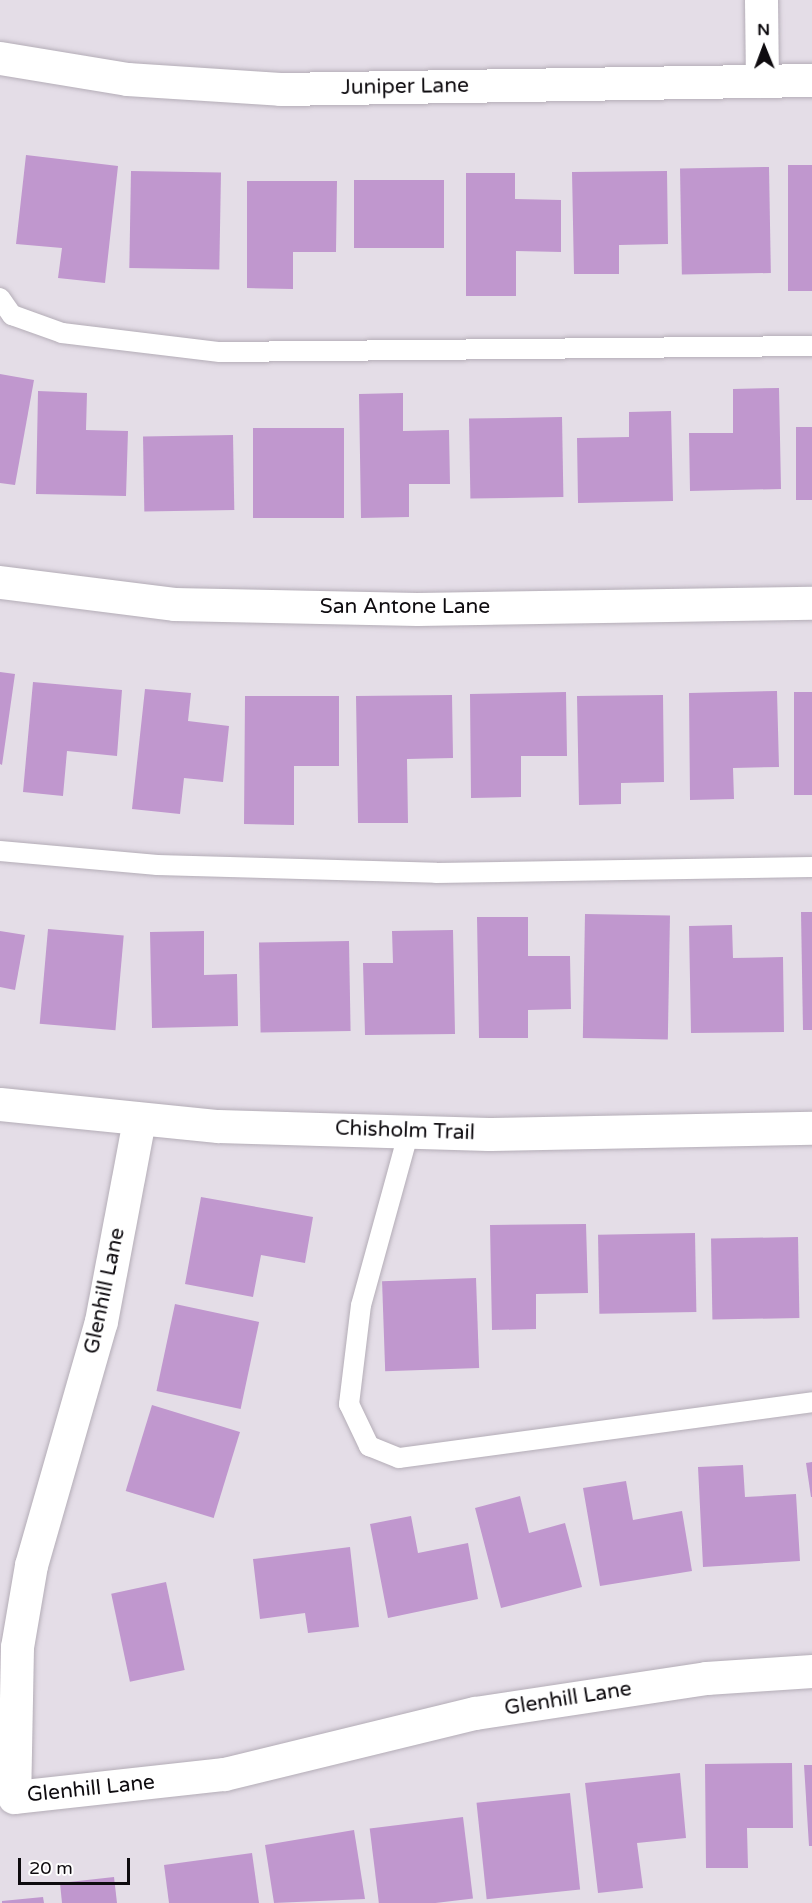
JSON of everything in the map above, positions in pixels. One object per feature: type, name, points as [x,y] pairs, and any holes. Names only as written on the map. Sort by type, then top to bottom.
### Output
[{"type":"street","points":[[760,0],[762,81]]},
{"type":"street","name":"Juniper Lane","points":[[1,65],[127,79],[280,89],[812,80]]},
{"type":"street","name":"San Antone Lane","points":[[0,582],[174,604],[417,609],[812,603]]},
{"type":"street","name":"Chisholm Trail","points":[[0,1104],[139,1120],[409,1131],[812,1128]]},
{"type":"street","name":"Glenhill Lane","points":[[139,1120],[101,1321],[31,1565],[17,1647],[14,1797],[224,1774],[475,1713],[706,1678],[812,1671]]},
{"type":"lane","points":[[0,298],[12,315],[62,333],[220,352],[812,346]]},
{"type":"lane","points":[[0,851],[157,865],[436,873],[812,867]]},
{"type":"lane","points":[[409,1131],[361,1305],[349,1404],[369,1446],[399,1458],[812,1402]]},
{"type":"building","points":[[26,155],[118,166],[105,283],[58,278],[62,248],[16,244]]},
{"type":"building","points":[[788,165],[812,165],[812,291],[788,291]]},
{"type":"building","points":[[769,167],[771,273],[682,275],[680,169]]},
{"type":"building","points":[[131,171],[221,173],[219,270],[129,268]]},
{"type":"building","points":[[667,171],[668,244],[619,245],[619,274],[574,274],[572,172]]},
{"type":"building","points":[[466,173],[515,173],[515,199],[561,200],[561,252],[516,251],[516,296],[466,296]]},
{"type":"building","points":[[354,180],[444,180],[444,248],[354,248]]},
{"type":"building","points":[[247,181],[337,181],[336,252],[293,252],[293,289],[247,288]]},
{"type":"building","points":[[0,374],[34,380],[15,485],[0,483]]},
{"type":"building","points":[[779,388],[781,489],[690,491],[689,433],[733,433],[733,389]]},
{"type":"building","points":[[38,391],[87,393],[86,430],[128,431],[126,496],[36,494]]},
{"type":"building","points":[[403,393],[403,431],[449,430],[450,484],[409,484],[409,517],[361,518],[359,394]]},
{"type":"building","points":[[671,411],[673,501],[578,503],[577,438],[629,437],[629,412]]},
{"type":"building","points":[[562,417],[563,497],[470,499],[469,419]]},
{"type":"building","points":[[796,427],[812,427],[812,500],[796,500]]},
{"type":"building","points":[[253,428],[344,428],[344,518],[253,518]]},
{"type":"building","points":[[233,435],[234,510],[144,512],[143,437]]},
{"type":"building","points":[[0,672],[15,674],[2,765],[0,764]]},
{"type":"building","points":[[33,682],[122,690],[117,756],[67,751],[63,796],[23,792]]},
{"type":"building","points":[[145,689],[191,693],[188,721],[229,726],[223,782],[184,778],[180,814],[132,809]]},
{"type":"building","points":[[777,691],[779,767],[733,768],[734,799],[690,800],[689,693]]},
{"type":"building","points":[[566,692],[567,756],[521,756],[521,797],[471,798],[470,694]]},
{"type":"building","points":[[794,692],[812,692],[812,795],[794,795]]},
{"type":"building","points":[[452,695],[453,758],[407,759],[408,823],[358,823],[356,696]]},
{"type":"building","points":[[663,695],[664,782],[621,783],[621,804],[579,805],[577,696]]},
{"type":"building","points":[[245,696],[339,696],[339,766],[294,766],[294,825],[244,824]]},
{"type":"building","points":[[801,912],[812,912],[812,1030],[803,1030]]},
{"type":"building","points":[[585,914],[670,915],[668,1039],[583,1038]]},
{"type":"building","points":[[477,917],[528,917],[528,956],[570,956],[571,1009],[528,1010],[528,1038],[479,1038]]},
{"type":"building","points":[[732,925],[733,958],[783,957],[784,1032],[691,1033],[689,926]]},
{"type":"building","points":[[48,929],[124,936],[115,1030],[40,1024]]},
{"type":"building","points":[[453,930],[455,1034],[365,1035],[363,963],[393,963],[392,931]]},
{"type":"building","points":[[0,931],[25,935],[15,990],[0,987]]},
{"type":"building","points":[[204,931],[204,975],[237,974],[238,1026],[152,1028],[150,932]]},
{"type":"building","points":[[349,941],[351,1031],[261,1033],[259,943]]},
{"type":"building","points":[[201,1197],[313,1217],[305,1263],[261,1255],[253,1297],[185,1284]]},
{"type":"building","points":[[586,1224],[588,1293],[536,1294],[536,1329],[492,1330],[490,1225]]},
{"type":"building","points":[[695,1233],[696,1312],[599,1314],[598,1235]]},
{"type":"building","points":[[798,1237],[799,1318],[712,1320],[711,1239]]},
{"type":"building","points":[[476,1278],[479,1368],[385,1371],[382,1281]]},
{"type":"building","points":[[175,1304],[259,1322],[241,1409],[156,1391]]},
{"type":"building","points":[[152,1405],[240,1432],[214,1518],[126,1491]]},
{"type":"building","points":[[812,1462],[812,1497],[811,1497],[806,1463]]},
{"type":"building","points":[[743,1465],[745,1497],[796,1494],[800,1561],[703,1567],[698,1467]]},
{"type":"building","points":[[626,1481],[633,1520],[682,1511],[692,1571],[600,1586],[583,1488]]},
{"type":"building","points":[[520,1496],[529,1533],[565,1523],[582,1587],[501,1608],[475,1508]]},
{"type":"building","points":[[411,1516],[418,1553],[468,1543],[478,1599],[388,1618],[370,1524]]},
{"type":"building","points":[[350,1547],[359,1627],[308,1633],[305,1613],[260,1619],[253,1559]]},
{"type":"building","points":[[166,1582],[185,1670],[130,1682],[111,1594]]},
{"type":"building","points":[[792,1763],[793,1828],[747,1828],[748,1868],[706,1868],[705,1764]]},
{"type":"building","points":[[804,1765],[812,1765],[812,1846],[809,1846]]},
{"type":"building","points":[[680,1773],[686,1838],[637,1843],[643,1888],[598,1893],[585,1783]]},
{"type":"building","points":[[570,1793],[580,1889],[487,1899],[477,1803]]},
{"type":"building","points":[[463,1817],[473,1898],[435,1903],[379,1903],[370,1828]]},
{"type":"building","points":[[354,1830],[365,1899],[274,1903],[265,1845]]},
{"type":"building","points":[[252,1853],[259,1903],[169,1903],[164,1865]]},
{"type":"building","points":[[114,1877],[117,1903],[62,1903],[60,1883]]},
{"type":"building","points":[[43,1897],[44,1903],[2,1903],[2,1901]]}]
